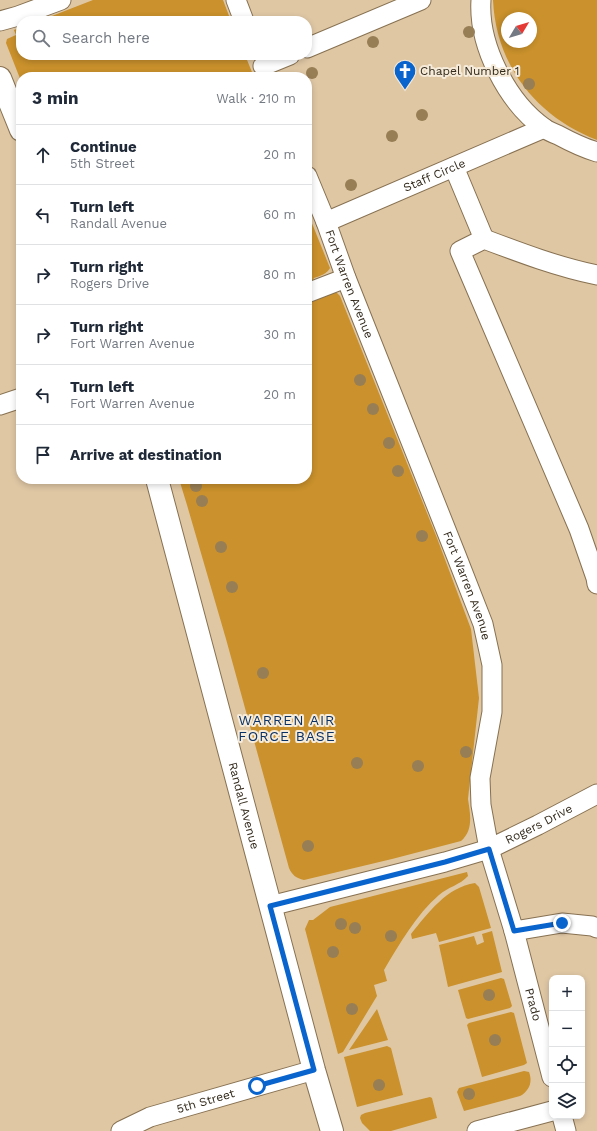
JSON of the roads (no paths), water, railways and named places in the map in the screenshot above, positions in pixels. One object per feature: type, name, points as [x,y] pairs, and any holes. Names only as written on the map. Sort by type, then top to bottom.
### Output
[{"type":"street","points":[[18,16],[61,0]]},
{"type":"street","points":[[236,0],[242,16]]},
{"type":"street","points":[[312,46],[422,0]]},
{"type":"street","points":[[480,0],[480,11],[487,47],[502,81],[522,108],[544,128],[581,147],[597,152]]},
{"type":"street","points":[[0,21],[16,17]]},
{"type":"street","points":[[263,66],[278,60]]},
{"type":"street","points":[[0,78],[16,118]]},
{"type":"street","name":"Staff Circle","points":[[326,222],[544,128]]},
{"type":"street","points":[[454,167],[484,239],[516,252],[582,272],[597,275]]},
{"type":"street","name":"Fort Warren Avenue","points":[[312,188],[483,624],[492,665],[492,712],[480,778],[481,805],[489,849],[514,931]]},
{"type":"street","points":[[484,239],[460,251],[579,529],[597,584]]},
{"type":"street","points":[[312,291],[346,278]]},
{"type":"street","points":[[0,404],[16,399]]},
{"type":"street","name":"Randall Avenue","points":[[158,484],[314,1070],[332,1131]]},
{"type":"street","name":"Rogers Drive","points":[[270,906],[445,862],[489,849],[597,794]]},
{"type":"street","points":[[514,931],[562,923],[592,926],[597,928]]},
{"type":"street","name":"Prado","points":[[514,931],[549,1066]]},
{"type":"street","name":"5th Street","points":[[121,1131],[150,1117],[314,1070]]},
{"type":"street","points":[[477,1131],[549,1112]]},
{"type":"street","points":[[563,1119],[566,1131]]},
{"type":"place","name":"Chapel Number 1","points":[[405,90]]},
{"type":"district","name":"WARREN AIR FORCE BASE","points":[[287,728]]}]
